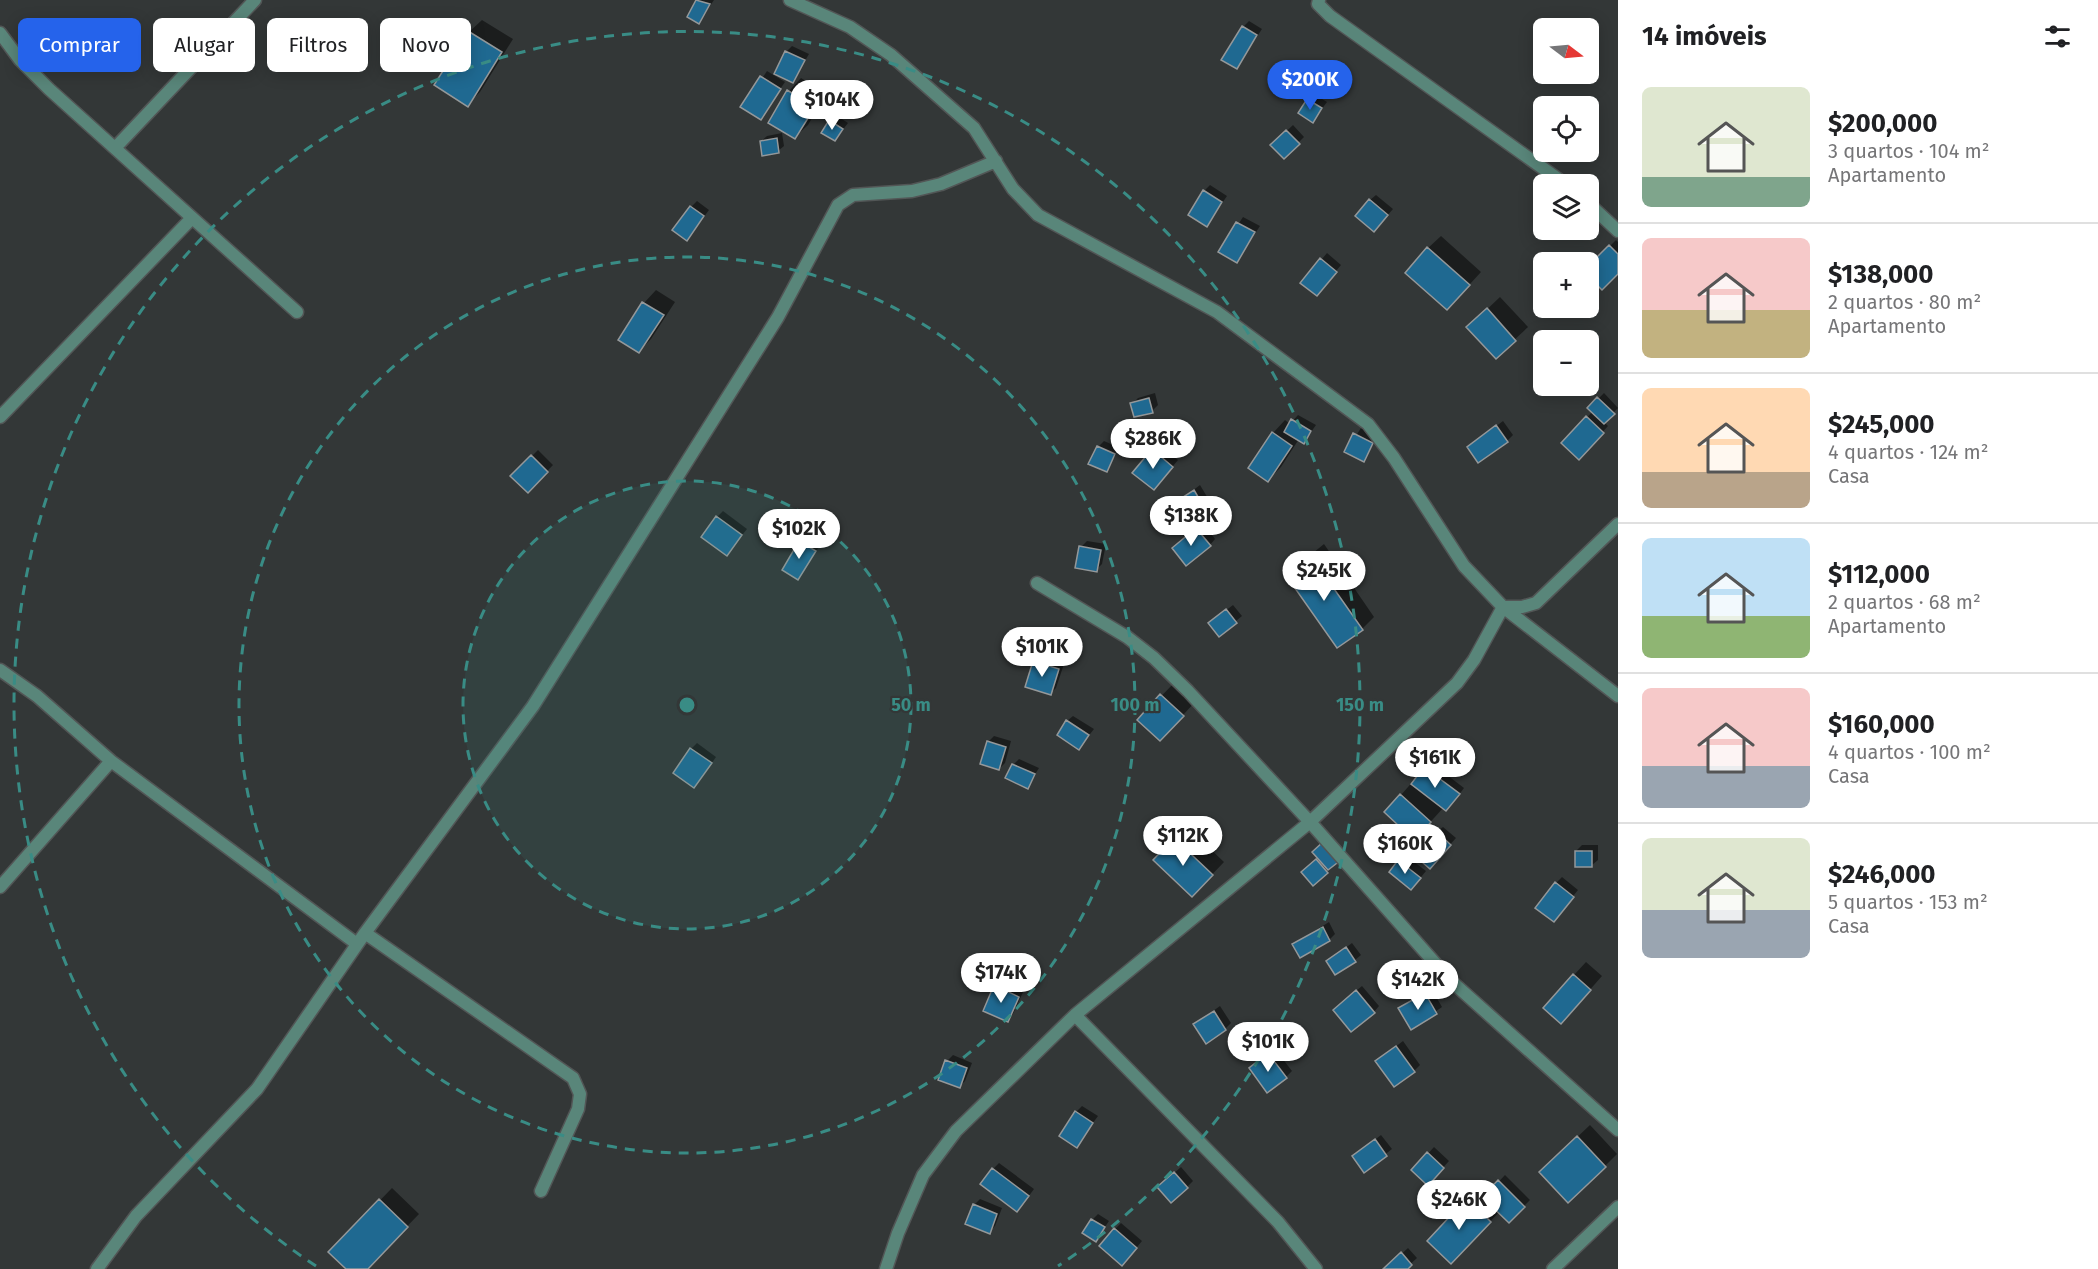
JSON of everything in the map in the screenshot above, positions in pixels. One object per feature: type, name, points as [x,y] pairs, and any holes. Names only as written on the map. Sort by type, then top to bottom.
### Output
[{"type":"street","points":[[115,148],[255,0]]},
{"type":"street","points":[[790,0],[850,27],[891,55],[974,128],[1013,189],[1038,215],[1217,312],[1368,424],[1394,458],[1464,566],[1503,607],[1618,696]]},
{"type":"street","points":[[1318,0],[1318,4],[1330,16],[1551,174]]},
{"type":"street","points":[[0,33],[20,60],[49,89],[297,312]]},
{"type":"street","points":[[97,1269],[136,1216],[257,1089],[357,944],[533,706],[778,317],[838,205],[853,195],[912,192],[940,184],[996,161]]},
{"type":"street","points":[[1599,213],[1618,231]]},
{"type":"street","points":[[0,417],[191,219]]},
{"type":"street","points":[[1503,607],[1522,607],[1536,603],[1618,524]]},
{"type":"street","points":[[1037,584],[1127,637],[1154,658],[1310,822],[1450,980],[1618,1130]]},
{"type":"street","points":[[886,1269],[898,1233],[930,1166],[956,1131],[1075,1015],[1310,822],[1457,683],[1474,660],[1503,607]]},
{"type":"street","points":[[0,670],[37,696],[111,761],[357,944]]},
{"type":"street","points":[[0,887],[111,761]]},
{"type":"street","points":[[365,933],[573,1078],[580,1094],[578,1110],[541,1191]]},
{"type":"street","points":[[1075,1015],[1278,1222],[1316,1269]]},
{"type":"street","points":[[1553,1269],[1618,1207]]},
{"type":"building","points":[[696,0],[710,4],[699,24],[687,17]]},
{"type":"building","points":[[1242,26],[1257,35],[1237,69],[1221,60]]},
{"type":"building","points":[[471,33],[502,52],[468,107],[434,85],[442,72],[471,72]]},
{"type":"building","points":[[785,51],[805,60],[793,83],[774,74]]},
{"type":"building","points":[[760,76],[781,89],[761,120],[740,107]]},
{"type":"building","points":[[787,90],[815,107],[795,139],[768,123]]},
{"type":"building","points":[[1307,99],[1322,108],[1313,123],[1298,113]]},
{"type":"building","points":[[829,120],[843,129],[835,141],[821,133]]},
{"type":"building","points":[[1286,130],[1300,144],[1284,159],[1270,145]]},
{"type":"building","points":[[777,138],[779,153],[762,156],[760,141]]},
{"type":"building","points":[[1203,190],[1222,202],[1207,227],[1188,215]]},
{"type":"building","points":[[1369,199],[1388,215],[1374,232],[1355,216]]},
{"type":"building","points":[[690,206],[704,216],[687,241],[672,230]]},
{"type":"building","points":[[1236,222],[1255,232],[1237,263],[1218,252]]},
{"type":"building","points":[[1609,245],[1618,254],[1618,274],[1602,290],[1599,287],[1599,255]]},
{"type":"building","points":[[1427,247],[1470,285],[1447,310],[1405,273]]},
{"type":"building","points":[[1320,258],[1337,272],[1317,296],[1300,283]]},
{"type":"building","points":[[642,302],[664,315],[639,353],[618,340]]},
{"type":"building","points":[[1487,308],[1516,341],[1496,359],[1466,327]]},
{"type":"building","points":[[1597,397],[1615,414],[1604,424],[1587,408]]},
{"type":"building","points":[[1149,398],[1153,413],[1134,417],[1130,403]]},
{"type":"building","points":[[1586,416],[1604,433],[1579,460],[1561,443]]},
{"type":"building","points":[[1291,419],[1311,431],[1304,444],[1284,432]]},
{"type":"building","points":[[1496,425],[1508,442],[1478,463],[1467,447]]},
{"type":"building","points":[[1272,432],[1292,446],[1268,482],[1248,468]]},
{"type":"building","points":[[1353,433],[1373,443],[1364,462],[1344,452]]},
{"type":"building","points":[[1097,446],[1115,454],[1107,472],[1088,464]]},
{"type":"building","points":[[1152,449],[1173,467],[1154,490],[1132,473]]},
{"type":"building","points":[[531,455],[548,472],[528,493],[510,476]]},
{"type":"building","points":[[1194,490],[1204,507],[1187,517],[1177,501]]},
{"type":"building","points":[[716,516],[742,535],[727,556],[701,537]]},
{"type":"building","points":[[1196,528],[1211,546],[1186,566],[1172,548]]},
{"type":"building","points":[[799,541],[816,551],[798,580],[782,570]]},
{"type":"building","points":[[1079,546],[1101,550],[1097,572],[1075,568]]},
{"type":"building","points":[[1311,556],[1363,630],[1337,648],[1285,574]]},
{"type":"building","points":[[1226,609],[1237,623],[1219,637],[1208,623]]},
{"type":"building","points":[[1033,661],[1059,669],[1051,695],[1025,687]]},
{"type":"building","points":[[1160,694],[1184,716],[1160,741],[1137,720]]},
{"type":"building","points":[[1066,720],[1089,735],[1079,750],[1057,735]]},
{"type":"building","points":[[987,741],[1006,747],[999,770],[980,764]]},
{"type":"building","points":[[690,748],[712,763],[694,788],[673,773]]},
{"type":"building","points":[[1012,764],[1035,774],[1028,789],[1005,778]]},
{"type":"building","points":[[1424,767],[1460,794],[1446,811],[1411,784]]},
{"type":"building","points":[[1400,794],[1431,822],[1415,841],[1384,812]]},
{"type":"building","points":[[1436,831],[1451,845],[1430,869],[1415,856]]},
{"type":"building","points":[[1174,838],[1213,875],[1192,897],[1153,860]]},
{"type":"building","points":[[1324,841],[1341,860],[1328,870],[1312,852]]},
{"type":"building","points":[[1575,851],[1592,851],[1592,867],[1575,867]]},
{"type":"building","points":[[1316,859],[1328,873],[1313,886],[1301,872]]},
{"type":"building","points":[[1398,860],[1421,878],[1411,890],[1389,872]]},
{"type":"building","points":[[1555,882],[1574,897],[1554,922],[1535,908]]},
{"type":"building","points":[[1323,927],[1330,941],[1300,958],[1292,944]]},
{"type":"building","points":[[1346,947],[1356,962],[1335,975],[1326,961]]},
{"type":"building","points":[[1573,974],[1591,990],[1561,1024],[1543,1008]]},
{"type":"building","points":[[994,985],[1019,997],[1008,1022],[983,1011]]},
{"type":"building","points":[[1356,990],[1375,1013],[1351,1032],[1333,1010]]},
{"type":"building","points":[[1425,993],[1437,1014],[1411,1030],[1398,1008]]},
{"type":"building","points":[[1214,1011],[1226,1030],[1206,1044],[1193,1024]]},
{"type":"building","points":[[1396,1046],[1415,1072],[1394,1087],[1375,1061]]},
{"type":"building","points":[[1268,1053],[1287,1078],[1267,1093],[1249,1068]]},
{"type":"building","points":[[945,1060],[967,1068],[960,1088],[938,1080]]},
{"type":"building","points":[[1075,1111],[1093,1123],[1077,1148],[1059,1136]]},
{"type":"building","points":[[1577,1136],[1606,1167],[1568,1203],[1539,1172]]},
{"type":"building","points":[[1375,1139],[1387,1156],[1364,1173],[1352,1156]]},
{"type":"building","points":[[1427,1152],[1444,1168],[1428,1186],[1411,1170]]},
{"type":"building","points":[[992,1168],[1029,1196],[1017,1212],[980,1184]]},
{"type":"building","points":[[1174,1172],[1188,1188],[1171,1203],[1157,1187]]},
{"type":"building","points":[[1498,1180],[1525,1207],[1509,1223],[1482,1197]]},
{"type":"building","points":[[1467,1198],[1491,1222],[1451,1264],[1427,1241]]},
{"type":"building","points":[[379,1199],[408,1227],[368,1269],[346,1269],[328,1252]]},
{"type":"building","points":[[973,1204],[997,1214],[990,1234],[965,1224]]},
{"type":"building","points":[[1091,1219],[1105,1227],[1096,1242],[1082,1233]]},
{"type":"building","points":[[1114,1228],[1137,1248],[1122,1266],[1099,1246]]},
{"type":"building","points":[[1401,1252],[1412,1265],[1408,1269],[1383,1269]]}]
